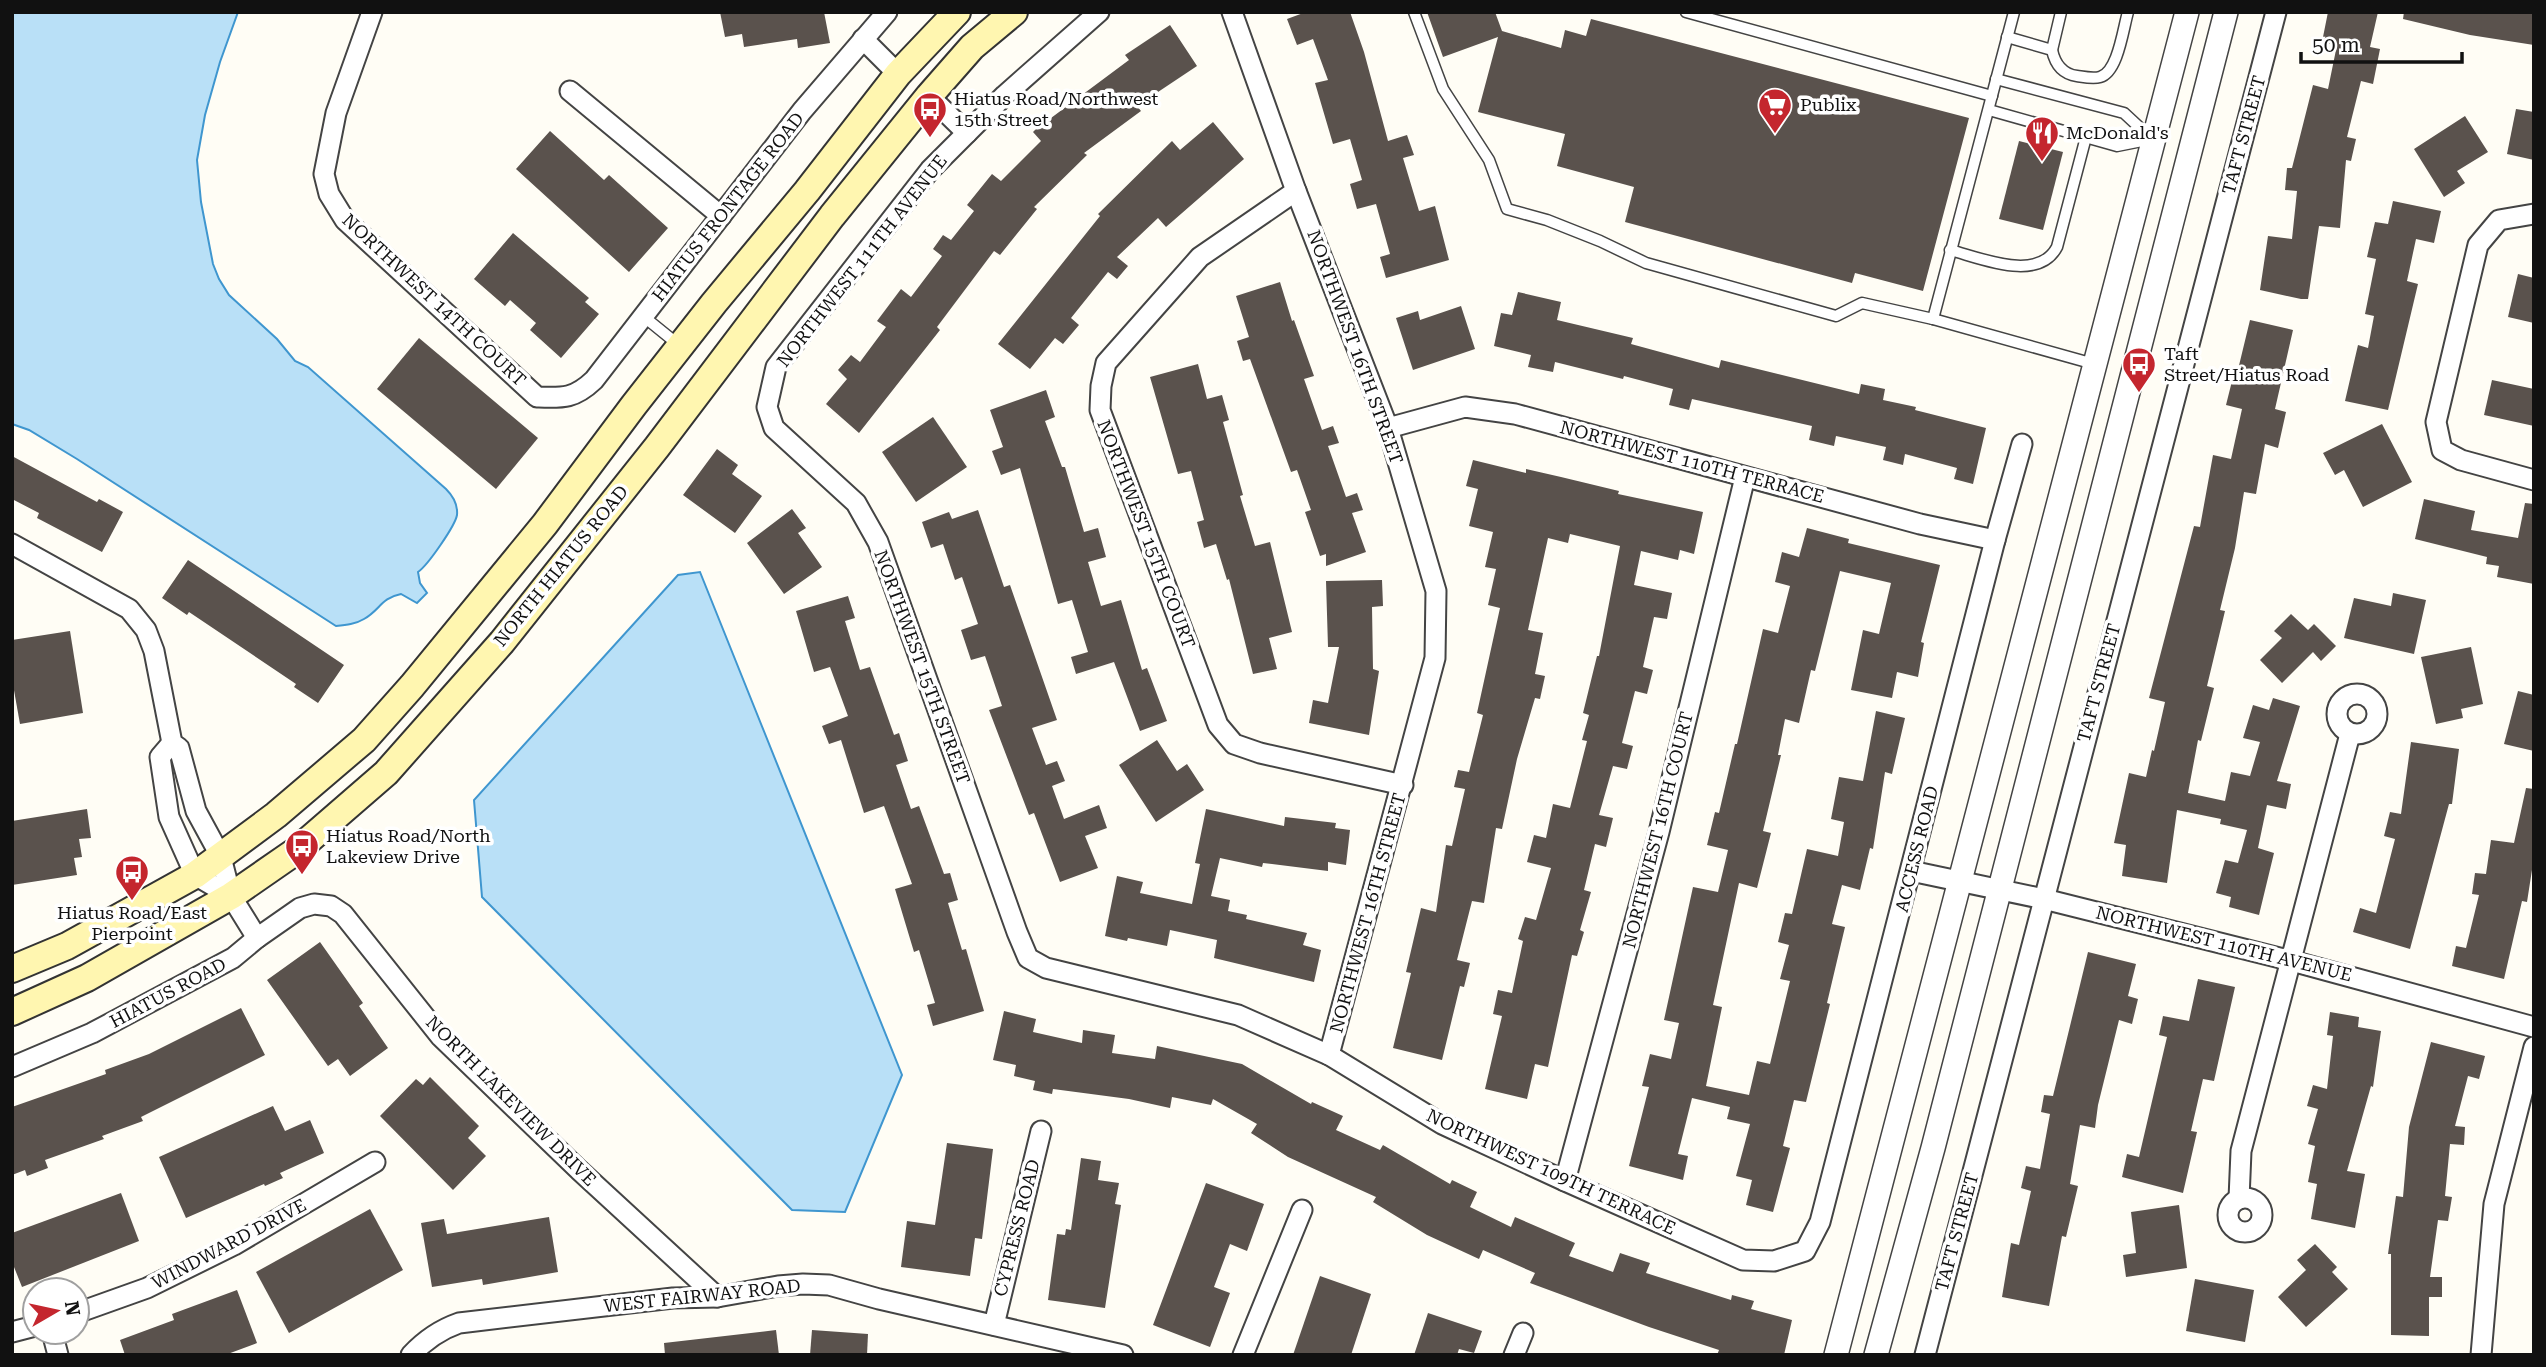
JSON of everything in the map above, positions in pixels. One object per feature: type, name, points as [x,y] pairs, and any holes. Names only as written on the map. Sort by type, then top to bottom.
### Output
[{"type":"main road","points":[[12,969],[66,946],[195,874],[276,816],[364,740],[412,686],[545,524],[680,346],[807,191],[898,74],[957,12]]},
{"type":"main road","name":"NORTH HIATUS ROAD","points":[[12,1012],[87,978],[231,897],[296,851],[386,773],[502,642],[657,447],[832,216],[929,96],[972,47],[1014,12]]},
{"type":"main road","points":[[898,74],[929,96]]},
{"type":"street","name":"NORTHWEST 14TH COURT","points":[[372,12],[336,113],[324,174],[329,194],[345,220],[537,397],[567,398]]},
{"type":"street","name":"HIATUS FRONTAGE ROAD","points":[[567,398],[582,391],[594,380],[802,111],[887,12]]},
{"type":"street","name":"NORTHWEST 111TH AVENUE","points":[[767,407],[776,367],[930,170],[1005,95],[1099,12]]},
{"type":"street","name":"NORTHWEST 16TH STREET","points":[[1232,12],[1296,191],[1388,428],[1436,591],[1435,659],[1329,1055]]},
{"type":"street","points":[[1836,1355],[2187,12]]},
{"type":"street","points":[[1875,1355],[1933,1147],[2226,12]]},
{"type":"street","name":"TAFT STREET","points":[[1925,1355],[2276,12]]},
{"type":"street","points":[[863,39],[898,74]]},
{"type":"street","points":[[570,91],[720,216]]},
{"type":"street","points":[[929,96],[967,133]]},
{"type":"street","points":[[2153,139],[2190,150]]},
{"type":"street","name":"NORTHWEST 15TH COURT","points":[[1296,191],[1200,257],[1106,363],[1100,410],[1218,725],[1234,744],[1260,753],[1403,785]]},
{"type":"street","points":[[2534,214],[2498,220],[2478,245],[2436,422],[2442,450],[2461,460],[2534,480]]},
{"type":"street","points":[[2094,364],[2131,375]]},
{"type":"street","name":"NORTHWEST 15TH STREET","points":[[767,407],[774,428],[856,503],[878,542],[1028,958]]},
{"type":"street","name":"NORTHWEST 110TH TERRACE","points":[[1388,428],[1465,407],[1515,414],[1920,524],[1996,540]]},
{"type":"street","name":"ACCESS ROAD","points":[[1805,1251],[1820,1222],[2022,444]]},
{"type":"street","name":"NORTHWEST 16TH COURT","points":[[1565,1181],[1659,832],[1745,477]]},
{"type":"street","points":[[12,544],[128,608],[146,630],[154,651],[172,743],[179,748],[197,811],[221,857],[231,897],[257,938]]},
{"type":"street","points":[[2239,1199],[2241,1151],[2350,734]]},
{"type":"street","points":[[172,743],[160,757],[169,817],[195,874],[231,897]]},
{"type":"street","name":"NORTHWEST 110TH AVENUE","points":[[1911,872],[2044,899],[2292,961],[2534,1027]]},
{"type":"street","name":"HIATUS ROAD","points":[[12,1067],[92,1033],[161,997],[233,958],[300,908],[314,904]]},
{"type":"street","name":"NORTH LAKEVIEW DRIVE","points":[[314,904],[331,906],[343,914],[441,1037],[717,1297]]},
{"type":"street","name":"NORTHWEST 109TH TERRACE","points":[[1028,958],[1046,968],[1238,1015],[1329,1055],[1442,1124],[1743,1260],[1774,1261],[1805,1251]]},
{"type":"street","points":[[2481,1355],[2494,1204],[2534,1047]]},
{"type":"street","name":"CYPRESS ROAD","points":[[993,1325],[1041,1131]]},
{"type":"street","name":"WINDWARD DRIVE","points":[[91,1308],[147,1288],[234,1245],[374,1162]]},
{"type":"street","points":[[1243,1355],[1302,1210]]},
{"type":"street","name":"WEST FAIRWAY ROAD","points":[[411,1355],[444,1328],[459,1323],[673,1298],[717,1297],[778,1286],[829,1285],[1123,1355]]},
{"type":"street","points":[[1514,1355],[1524,1333]]},
{"type":"lane","points":[[1414,12],[1443,89],[1489,160],[1507,209],[1547,220],[1646,263],[1836,316],[1862,303],[1933,319],[2094,364]]},
{"type":"lane","points":[[1686,12],[1992,96]]},
{"type":"lane","points":[[1933,319],[2014,12]]},
{"type":"lane","points":[[2061,12],[2052,50],[2054,60],[2063,71],[2071,75],[2094,78],[2103,76],[2114,63],[2128,12]]},
{"type":"lane","points":[[2007,37],[2052,50]]},
{"type":"lane","points":[[1996,79],[2124,113],[2153,139]]},
{"type":"lane","points":[[1989,110],[2117,146],[2153,139]]},
{"type":"lane","points":[[1950,250],[2023,267],[2048,260],[2057,247],[2086,137]]},
{"type":"lane","points":[[643,316],[680,346]]},
{"type":"water","points":[[12,12],[238,12],[205,115],[197,160],[201,202],[213,264],[229,295],[277,339],[295,361],[308,367],[453,497],[457,515],[440,545],[418,572],[420,583],[427,593],[417,603],[401,594],[385,601],[361,621],[336,626],[77,459],[29,430],[12,424]]},
{"type":"water","points":[[700,572],[902,1075],[845,1212],[792,1210],[482,897],[474,800],[678,575]]},
{"type":"building","points":[[720,12],[824,12],[830,43],[798,48],[797,39],[744,47],[742,34],[725,37]]},
{"type":"building","points":[[1306,12],[1350,12],[1364,52],[1388,141],[1407,135],[1414,155],[1403,158],[1419,211],[1435,206],[1449,260],[1386,278],[1380,257],[1390,254],[1376,204],[1357,209],[1350,184],[1362,180],[1350,139],[1333,144],[1315,83],[1328,80],[1313,39],[1297,45],[1287,19]]},
{"type":"building","points":[[1427,12],[1495,12],[1502,31],[1561,48],[1565,30],[1586,36],[1591,19],[1969,118],[1923,291],[1855,273],[1852,283],[1625,222],[1634,187],[1557,166],[1565,134],[1478,112],[1498,37],[1443,57]]},
{"type":"building","points":[[2328,12],[2378,12],[2370,47],[2380,49],[2373,84],[2361,81],[2347,137],[2356,139],[2351,161],[2346,160],[2340,228],[2319,226],[2308,299],[2301,299],[2260,290],[2268,236],[2292,239],[2297,191],[2285,190],[2287,168],[2292,168],[2313,85],[2328,89],[2337,45],[2322,42]]},
{"type":"building","points":[[2404,12],[2534,12],[2534,45],[2470,35],[2403,19]]},
{"type":"building","points":[[1170,25],[1197,66],[1137,106],[1141,111],[1084,153],[1087,155],[1034,207],[1037,209],[1000,255],[994,251],[937,327],[940,330],[859,433],[826,404],[847,379],[838,370],[851,355],[860,362],[886,327],[877,321],[901,289],[911,297],[942,256],[933,249],[943,235],[951,240],[974,211],[967,205],[992,174],[1001,181],[1041,141],[1033,132],[1049,116],[1051,118],[1129,60],[1125,55]]},
{"type":"building","points":[[2516,109],[2534,112],[2534,160],[2507,154]]},
{"type":"building","points":[[2465,116],[2488,152],[2457,171],[2465,183],[2444,197],[2414,149]]},
{"type":"building","points":[[1213,122],[1244,159],[1166,227],[1158,218],[1117,257],[1128,266],[1117,279],[1108,272],[1071,318],[1079,325],[1063,344],[1055,338],[1030,369],[998,344],[1100,216],[1098,214],[1172,141],[1180,150]]},
{"type":"building","points":[[550,131],[604,180],[609,175],[668,228],[629,272],[516,169]]},
{"type":"building","points":[[2019,141],[2063,152],[2043,230],[1999,219]]},
{"type":"building","points":[[2393,201],[2441,211],[2434,243],[2416,239],[2407,281],[2418,284],[2388,410],[2345,401],[2358,345],[2368,348],[2374,316],[2365,314],[2376,259],[2367,257],[2375,222],[2388,224]]},
{"type":"building","points":[[513,233],[589,298],[585,302],[599,314],[561,358],[530,330],[536,323],[510,300],[505,306],[474,279]]},
{"type":"building","points":[[2518,274],[2534,278],[2534,323],[2508,317]]},
{"type":"building","points":[[1280,282],[1314,376],[1304,379],[1322,430],[1333,426],[1339,443],[1328,446],[1346,497],[1357,493],[1363,510],[1352,513],[1366,552],[1326,566],[1326,554],[1320,556],[1305,512],[1311,510],[1297,470],[1291,472],[1250,359],[1243,361],[1237,341],[1249,337],[1236,296]]},
{"type":"building","points":[[1518,292],[1561,302],[1557,320],[1633,338],[1631,344],[1719,368],[1721,360],[1859,394],[1861,384],[1885,389],[1883,400],[1986,428],[1973,484],[1954,479],[1957,468],[1905,454],[1903,465],[1883,460],[1886,447],[1836,436],[1834,446],[1809,440],[1812,426],[1692,399],[1689,410],[1669,405],[1673,389],[1624,376],[1623,379],[1555,362],[1553,372],[1528,367],[1531,355],[1494,346],[1501,313],[1512,315]]},
{"type":"building","points":[[1461,306],[1475,349],[1413,370],[1396,318],[1418,311],[1420,320]]},
{"type":"building","points":[[2250,320],[2293,330],[2275,409],[2286,412],[2278,448],[2265,444],[2256,494],[2244,492],[2235,548],[2220,610],[2225,611],[2207,686],[2214,688],[2201,741],[2198,740],[2188,793],[2225,801],[2231,772],[2250,776],[2260,742],[2243,738],[2253,705],[2269,710],[2273,698],[2300,706],[2277,781],[2291,784],[2286,809],[2267,805],[2258,848],[2274,853],[2259,915],[2229,907],[2231,897],[2216,893],[2225,860],[2238,863],[2247,830],[2220,824],[2221,819],[2177,810],[2167,883],[2122,876],[2126,845],[2114,843],[2129,773],[2146,777],[2152,750],[2154,751],[2165,702],[2149,698],[2194,526],[2200,527],[2213,455],[2231,459],[2242,409],[2226,405],[2232,381],[2235,382]]},
{"type":"building","points":[[419,338],[538,438],[496,489],[377,389]]},
{"type":"building","points":[[1198,364],[1207,399],[1222,395],[1229,420],[1223,422],[1255,546],[1270,542],[1292,632],[1269,638],[1277,669],[1253,674],[1229,579],[1227,580],[1216,544],[1204,548],[1197,522],[1204,520],[1191,471],[1178,474],[1150,377]]},
{"type":"building","points":[[2492,380],[2534,389],[2534,426],[2484,415]]},
{"type":"building","points":[[1046,390],[1055,417],[1045,421],[1062,467],[1065,467],[1084,532],[1098,528],[1106,557],[1088,562],[1101,606],[1121,600],[1142,670],[1147,668],[1167,721],[1140,731],[1114,662],[1076,674],[1071,657],[1088,652],[1072,600],[1058,604],[1020,468],[1001,475],[992,451],[1003,447],[990,410]]},
{"type":"building","points":[[933,417],[967,467],[916,502],[882,452]]},
{"type":"building","points":[[2382,424],[2412,482],[2363,507],[2344,470],[2335,475],[2323,453]]},
{"type":"building","points":[[717,449],[738,465],[732,474],[762,496],[735,533],[683,495]]},
{"type":"building","points":[[12,456],[97,502],[99,499],[123,512],[102,552],[37,518],[39,513],[12,499]]},
{"type":"building","points":[[1473,460],[1526,473],[1526,469],[1619,491],[1618,494],[1703,512],[1694,554],[1680,550],[1678,560],[1641,551],[1634,585],[1672,593],[1667,619],[1654,617],[1643,667],[1653,670],[1647,694],[1635,691],[1622,743],[1633,746],[1627,769],[1613,766],[1599,815],[1613,818],[1606,847],[1595,844],[1584,890],[1591,892],[1580,930],[1584,932],[1577,956],[1572,955],[1548,1067],[1535,1064],[1527,1099],[1485,1089],[1502,1016],[1493,1014],[1498,990],[1512,993],[1523,941],[1518,939],[1525,917],[1536,920],[1551,868],[1527,862],[1534,835],[1546,838],[1553,804],[1570,808],[1587,741],[1582,740],[1589,715],[1583,713],[1599,656],[1620,546],[1570,534],[1568,543],[1548,538],[1528,630],[1543,633],[1535,674],[1545,676],[1540,699],[1535,698],[1517,759],[1502,829],[1496,828],[1484,903],[1472,901],[1457,960],[1470,963],[1464,987],[1460,986],[1442,1060],[1393,1048],[1411,973],[1406,972],[1421,908],[1436,912],[1446,845],[1452,846],[1465,789],[1454,787],[1458,770],[1469,772],[1483,715],[1477,713],[1500,608],[1488,605],[1496,569],[1485,567],[1493,532],[1469,526],[1478,489],[1466,486]]},
{"type":"building","points":[[2424,499],[2475,511],[2471,530],[2518,538],[2525,503],[2534,504],[2534,584],[2497,577],[2499,566],[2486,564],[2487,557],[2415,539]]},
{"type":"building","points":[[792,509],[806,528],[798,533],[822,567],[784,594],[747,543]]},
{"type":"building","points":[[978,510],[1004,587],[1010,585],[1057,720],[1032,728],[1046,765],[1057,761],[1065,781],[1052,786],[1064,819],[1099,805],[1107,828],[1085,836],[1098,868],[1060,882],[1034,813],[1029,815],[989,710],[1002,706],[985,656],[971,660],[961,630],[978,624],[962,577],[955,580],[943,544],[931,548],[922,522],[949,512],[952,519]]},
{"type":"building","points":[[1807,528],[1849,539],[1848,543],[1940,565],[1921,642],[1924,643],[1918,677],[1897,672],[1892,698],[1851,690],[1863,630],[1879,634],[1891,583],[1840,571],[1815,671],[1811,670],[1799,723],[1785,719],[1778,755],[1781,755],[1763,831],[1771,833],[1757,888],[1739,883],[1713,1005],[1722,1007],[1706,1086],[1749,1095],[1757,1061],[1770,1064],[1790,981],[1780,979],[1789,945],[1778,942],[1785,913],[1792,914],[1807,849],[1838,856],[1844,822],[1831,819],[1839,777],[1863,781],[1876,711],[1905,718],[1892,774],[1885,772],[1873,849],[1870,848],[1860,890],[1842,885],[1832,924],[1845,927],[1827,1003],[1830,1004],[1806,1102],[1794,1100],[1783,1146],[1790,1148],[1773,1212],[1746,1205],[1752,1180],[1736,1176],[1750,1124],[1727,1119],[1730,1107],[1692,1098],[1678,1154],[1688,1156],[1683,1180],[1629,1166],[1649,1087],[1642,1086],[1650,1054],[1671,1059],[1679,1023],[1664,1020],[1693,887],[1718,892],[1728,850],[1707,845],[1715,812],[1719,813],[1737,744],[1763,629],[1778,633],[1790,586],[1775,582],[1782,552],[1799,557]]},
{"type":"building","points":[[188,560],[344,665],[318,703],[294,687],[296,684],[189,612],[187,615],[162,598]]},
{"type":"building","points":[[1382,580],[1383,606],[1372,607],[1373,669],[1379,671],[1369,735],[1309,723],[1313,700],[1328,703],[1339,647],[1328,647],[1326,581]]},
{"type":"building","points":[[2393,593],[2426,600],[2414,654],[2344,638],[2354,598],[2391,606]]},
{"type":"building","points":[[848,596],[855,618],[845,621],[860,670],[870,667],[894,735],[899,733],[908,761],[896,765],[911,809],[919,806],[944,874],[950,873],[958,900],[948,903],[962,950],[966,949],[984,1011],[933,1026],[927,1005],[935,1003],[919,950],[914,952],[895,889],[912,884],[884,806],[864,813],[841,740],[829,744],[822,726],[848,716],[830,667],[814,672],[796,611]]},
{"type":"building","points":[[2291,614],[2308,630],[2314,624],[2336,646],[2321,661],[2313,652],[2282,683],[2260,660],[2282,638],[2274,631]]},
{"type":"building","points":[[70,631],[83,713],[20,724],[12,679],[12,640]]},
{"type":"building","points":[[2471,647],[2483,704],[2461,709],[2463,718],[2436,724],[2421,657]]},
{"type":"building","points":[[2518,691],[2534,695],[2534,751],[2504,744]]},
{"type":"building","points":[[1157,740],[1177,771],[1187,764],[1204,790],[1156,822],[1119,765]]},
{"type":"building","points":[[2411,742],[2459,749],[2452,804],[2449,804],[2410,949],[2353,932],[2360,908],[2376,913],[2395,839],[2384,836],[2390,812],[2401,814]]},
{"type":"building","points":[[2526,788],[2534,789],[2534,857],[2527,902],[2522,901],[2504,979],[2452,966],[2456,946],[2466,948],[2479,895],[2472,894],[2475,873],[2486,874],[2491,840],[2514,843]]},
{"type":"building","points":[[87,809],[91,838],[79,839],[82,857],[74,858],[77,875],[12,885],[12,821]]},
{"type":"building","points":[[1206,809],[1284,826],[1285,817],[1336,823],[1335,828],[1350,830],[1346,865],[1328,862],[1328,871],[1263,863],[1262,867],[1220,858],[1211,896],[1230,900],[1228,911],[1247,915],[1246,919],[1307,933],[1303,945],[1321,950],[1314,982],[1214,958],[1217,940],[1170,930],[1167,946],[1105,936],[1117,876],[1143,882],[1140,893],[1192,904],[1200,864],[1195,863]]},
{"type":"building","points":[[320,942],[363,1003],[359,1006],[388,1048],[350,1076],[338,1059],[328,1066],[267,980]]},
{"type":"building","points":[[2088,952],[2136,964],[2128,996],[2138,999],[2132,1024],[2119,1020],[2095,1128],[2080,1125],[2070,1184],[2078,1186],[2066,1237],[2062,1236],[2049,1306],[2002,1297],[2011,1243],[2019,1245],[2031,1191],[2021,1188],[2026,1166],[2040,1169],[2050,1114],[2041,1112],[2044,1095],[2053,1096]]},
{"type":"building","points":[[2198,979],[2235,987],[2214,1081],[2203,1079],[2191,1131],[2197,1132],[2183,1193],[2122,1177],[2127,1154],[2139,1157],[2167,1037],[2159,1035],[2163,1016],[2189,1021]]},
{"type":"building","points":[[241,1008],[265,1055],[141,1117],[143,1121],[102,1136],[104,1139],[45,1160],[48,1168],[27,1176],[25,1170],[12,1175],[12,1107],[106,1074],[105,1070],[149,1054]]},
{"type":"building","points":[[1004,1011],[1036,1019],[1033,1032],[1082,1043],[1083,1030],[1115,1035],[1112,1053],[1155,1059],[1157,1046],[1242,1064],[1311,1104],[1312,1102],[1343,1116],[1336,1130],[1380,1150],[1383,1145],[1450,1184],[1452,1180],[1477,1192],[1470,1207],[1511,1227],[1515,1217],[1575,1243],[1569,1256],[1613,1272],[1620,1253],[1650,1263],[1646,1273],[1731,1300],[1732,1295],[1754,1301],[1751,1309],[1792,1320],[1784,1355],[1717,1355],[1719,1350],[1530,1283],[1535,1273],[1483,1250],[1479,1259],[1427,1235],[1373,1202],[1376,1197],[1288,1157],[1251,1133],[1257,1124],[1213,1099],[1211,1105],[1172,1097],[1170,1108],[1129,1099],[1053,1089],[1052,1094],[1033,1090],[1035,1081],[1014,1076],[1016,1065],[993,1060]]},
{"type":"building","points":[[2330,1012],[2359,1017],[2358,1027],[2381,1031],[2373,1087],[2371,1086],[2347,1171],[2365,1174],[2355,1228],[2311,1219],[2317,1184],[2308,1182],[2315,1146],[2308,1144],[2318,1109],[2307,1106],[2313,1085],[2327,1089],[2333,1036],[2327,1035]]},
{"type":"building","points":[[2431,1042],[2485,1056],[2479,1079],[2468,1076],[2455,1126],[2465,1127],[2464,1145],[2450,1144],[2445,1196],[2452,1197],[2448,1221],[2438,1220],[2430,1277],[2442,1277],[2442,1297],[2429,1297],[2429,1336],[2391,1335],[2391,1254],[2388,1254],[2396,1196],[2403,1197],[2409,1127]]},
{"type":"building","points":[[430,1077],[479,1126],[468,1138],[486,1156],[453,1190],[380,1116],[416,1079],[423,1085]]},
{"type":"building","points":[[273,1106],[285,1131],[310,1120],[324,1153],[280,1173],[283,1178],[186,1218],[159,1157]]},
{"type":"building","points":[[947,1143],[993,1149],[982,1239],[975,1238],[970,1276],[901,1267],[907,1221],[935,1225]]},
{"type":"building","points":[[1081,1158],[1101,1161],[1098,1180],[1119,1183],[1115,1204],[1121,1205],[1105,1308],[1048,1300],[1057,1234],[1065,1235],[1066,1229],[1071,1230]]},
{"type":"building","points":[[1206,1183],[1264,1204],[1247,1251],[1230,1244],[1214,1287],[1230,1293],[1210,1347],[1153,1325]]},
{"type":"building","points":[[121,1193],[139,1241],[50,1276],[21,1276],[21,1284],[12,1262],[12,1233]]},
{"type":"building","points":[[2179,1205],[2187,1268],[2126,1277],[2123,1255],[2136,1253],[2131,1212]]},
{"type":"building","points":[[370,1209],[403,1270],[289,1333],[256,1272]]},
{"type":"building","points":[[549,1217],[558,1272],[483,1285],[482,1279],[432,1287],[421,1223],[444,1219],[447,1234]]},
{"type":"building","points":[[2315,1244],[2337,1267],[2332,1272],[2348,1289],[2306,1327],[2278,1297],[2306,1270],[2297,1260]]},
{"type":"building","points":[[1320,1276],[1371,1294],[1351,1355],[1293,1355]]},
{"type":"building","points":[[2195,1279],[2254,1290],[2245,1342],[2186,1331]]},
{"type":"building","points":[[237,1290],[257,1343],[225,1355],[125,1355],[120,1340],[174,1320],[172,1314]]},
{"type":"building","points":[[1428,1313],[1482,1331],[1474,1353],[1459,1349],[1457,1355],[1414,1355]]},
{"type":"building","points":[[776,1330],[779,1355],[665,1355],[664,1343]]},
{"type":"building","points":[[812,1330],[868,1334],[867,1355],[810,1355]]},
{"type":"place","name":"Publix","points":[[1775,135]]},
{"type":"place","name":"Hiatus Road/Northwest 15th Street","points":[[930,139]]},
{"type":"place","name":"McDonald's","points":[[2042,163]]},
{"type":"place","name":"Taft Street/Hiatus Road","points":[[2139,394]]},
{"type":"place","name":"Hiatus Road/North Lakeview Drive","points":[[302,876]]},
{"type":"place","name":"Hiatus Road/East Pierpoint","points":[[132,902]]}]
